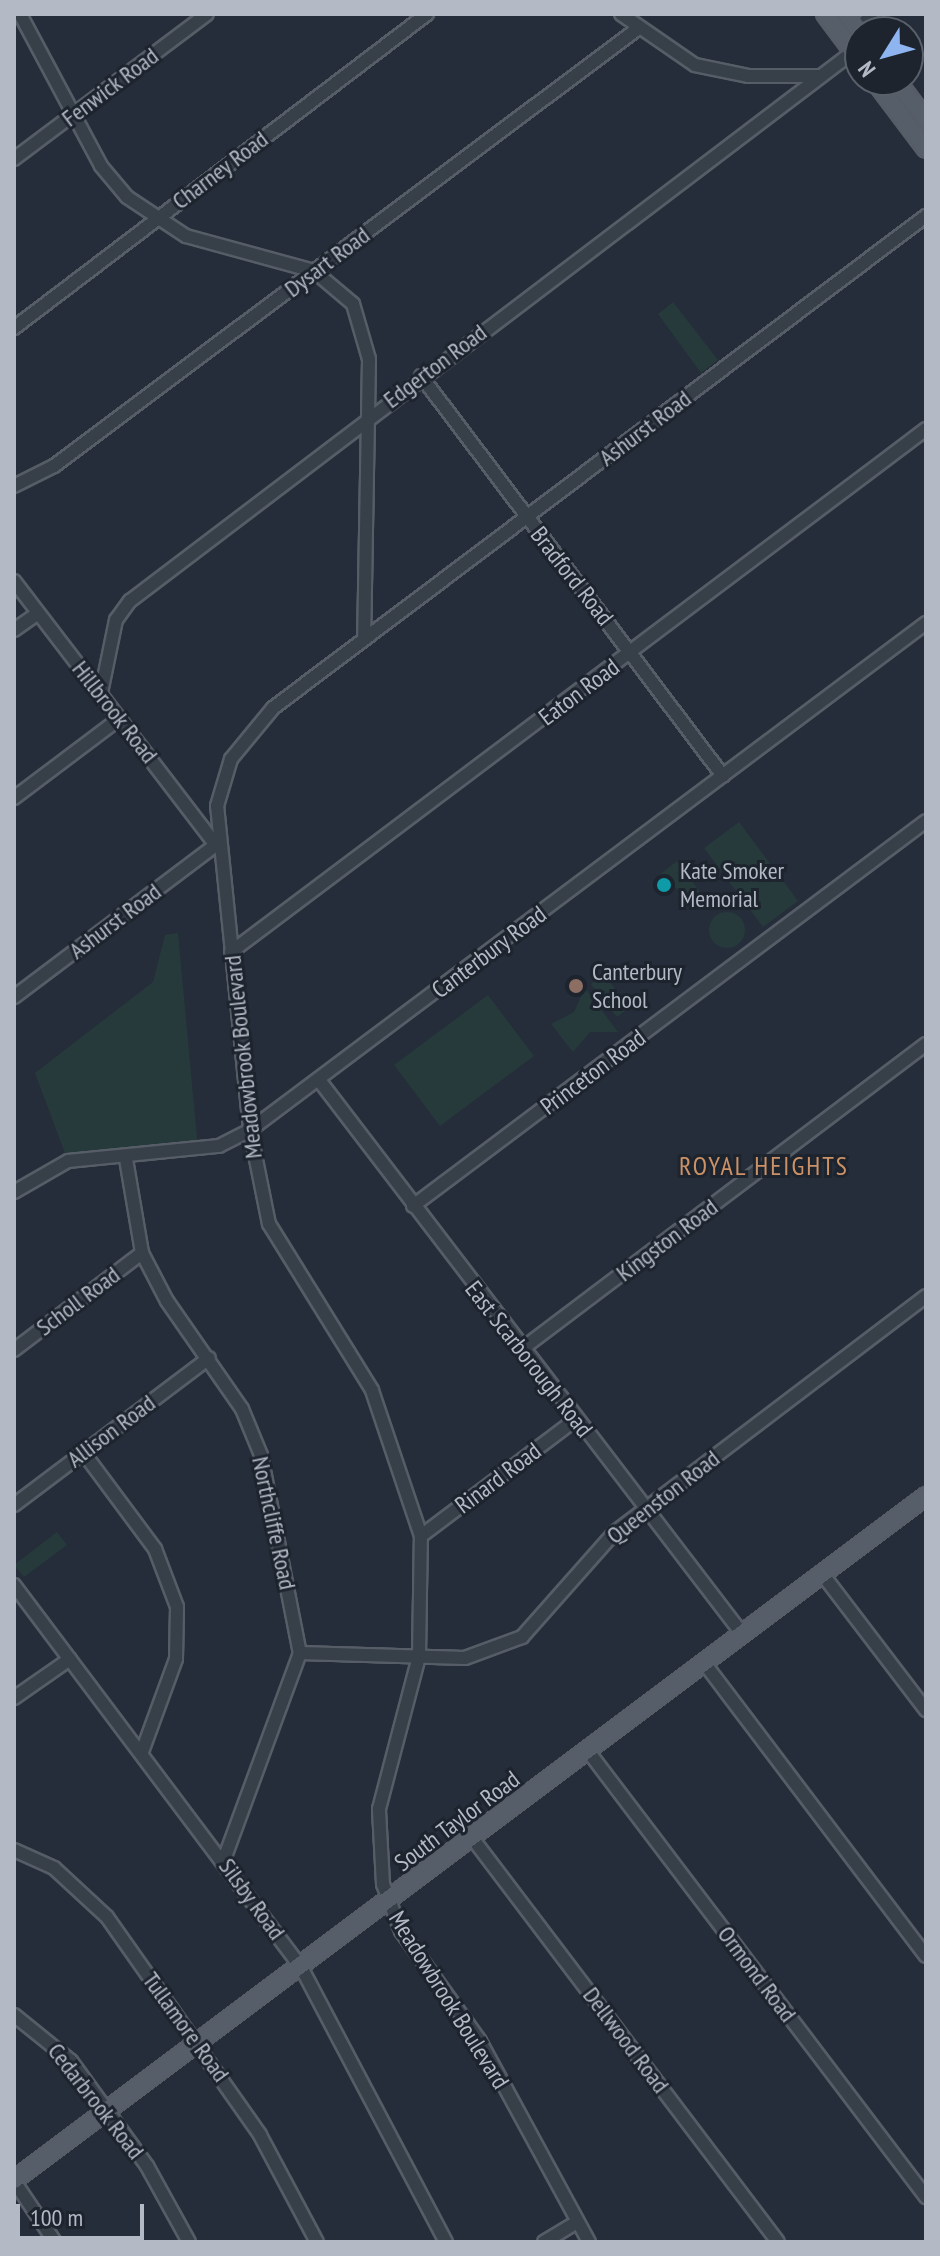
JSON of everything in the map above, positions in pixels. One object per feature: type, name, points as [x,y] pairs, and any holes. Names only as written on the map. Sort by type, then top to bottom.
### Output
[{"type":"main road","points":[[825,14],[844,40]]},
{"type":"main road","points":[[886,96],[926,149]]},
{"type":"main road","points":[[908,96],[926,120]]},
{"type":"main road","name":"South Taylor Road","points":[[14,2181],[302,1969],[926,1496]]},
{"type":"street","points":[[20,14],[73,115],[115,184],[156,218],[207,244],[314,271],[346,294],[364,329],[364,639]]},
{"type":"street","name":"Fenwick Road","points":[[14,159],[207,14]]},
{"type":"street","name":"Charney Road","points":[[14,328],[427,14]]},
{"type":"street","points":[[621,14],[636,30],[715,71],[821,76]]},
{"type":"street","name":"Dysart Road","points":[[14,486],[54,466],[636,30]]},
{"type":"street","name":"Edgerton Road","points":[[101,693],[116,620],[130,601],[421,376],[821,76],[844,63]]},
{"type":"street","name":"Ashurst Road","points":[[364,639],[926,216]]},
{"type":"street","name":"Bradford Road","points":[[421,376],[723,776]]},
{"type":"street","name":"Eaton Road","points":[[231,952],[926,429]]},
{"type":"street","name":"Hillbrook Road","points":[[14,581],[216,845]]},
{"type":"street","points":[[14,630],[38,613]]},
{"type":"street","name":"Canterbury Road","points":[[14,1192],[68,1161],[126,1159],[219,1146],[250,1130],[926,623]]},
{"type":"street","name":"Meadowbrook Boulevard","points":[[364,639],[249,731],[223,779],[216,845],[250,1130],[269,1224],[372,1390],[421,1536],[419,1657],[379,1809],[388,1903],[490,2059],[589,2242]]},
{"type":"street","points":[[14,798],[120,718]]},
{"type":"street","name":"Princeton Road","points":[[413,1206],[926,821]]},
{"type":"street","name":"Ashurst Road","points":[[14,997],[216,845]]},
{"type":"street","name":"Kingston Road","points":[[522,1349],[926,1044]]},
{"type":"street","name":"East Scarborough Road","points":[[319,1080],[743,1635]]},
{"type":"street","name":"Northcliffe Road","points":[[126,1159],[142,1253],[209,1358],[261,1455],[300,1653]]},
{"type":"street","name":"Scholl Road","points":[[14,1350],[142,1253]]},
{"type":"street","name":"Queenston Road","points":[[300,1653],[465,1658],[522,1637],[592,1555],[645,1509],[926,1296]]},
{"type":"street","name":"Allison Road","points":[[14,1505],[209,1358]]},
{"type":"street","name":"Rinard Road","points":[[421,1536],[576,1419]]},
{"type":"street","points":[[83,1452],[155,1549],[177,1607],[176,1659],[142,1752]]},
{"type":"street","points":[[823,1575],[926,1710]]},
{"type":"street","name":"Silsby Road","points":[[14,1585],[224,1860],[302,1969],[446,2242]]},
{"type":"street","points":[[224,1860],[300,1653]]},
{"type":"street","points":[[14,1698],[70,1659]]},
{"type":"street","points":[[705,1664],[926,1956]]},
{"type":"street","name":"Ormond Road","points":[[588,1751],[926,2197]]},
{"type":"street","name":"Dellwood Road","points":[[473,1839],[778,2242]]},
{"type":"street","name":"Tullamore Road","points":[[14,1850],[80,1888],[200,2045],[260,2135],[317,2242]]},
{"type":"street","name":"Cedarbrook Road","points":[[14,2015],[52,2041],[109,2112],[189,2242]]},
{"type":"street","points":[[14,2181],[55,2242]]},
{"type":"street","points":[[544,2242],[576,2223]]},
{"type":"shaded area","points":[[673,302],[718,360],[701,373],[658,314]]},
{"type":"shaded area","points":[[739,822],[798,901],[763,927],[704,848]]},
{"type":"shaded area","points":[[677,861],[703,896],[696,902],[658,876]]},
{"type":"shaded area","points":[[727,912],[740,917],[745,930],[740,943],[727,948],[714,943],[709,930],[714,917]]},
{"type":"shaded area","points":[[178,933],[198,1149],[68,1161],[35,1073],[153,982],[165,935]]},
{"type":"shaded area","points":[[604,974],[629,1008],[617,1017],[591,984]]},
{"type":"shaded area","points":[[585,988],[618,1032],[590,1032],[573,1052],[551,1024],[574,1012]]},
{"type":"shaded area","points":[[488,995],[534,1056],[440,1126],[394,1065]]},
{"type":"shaded area","points":[[57,1532],[67,1545],[24,1577],[14,1565]]},
{"type":"place","name":"Kate Smoker Memorial","points":[[664,885]]},
{"type":"place","name":"Canterbury School","points":[[576,986]]},
{"type":"district","name":"ROYAL HEIGHTS","points":[[764,1166]]}]
